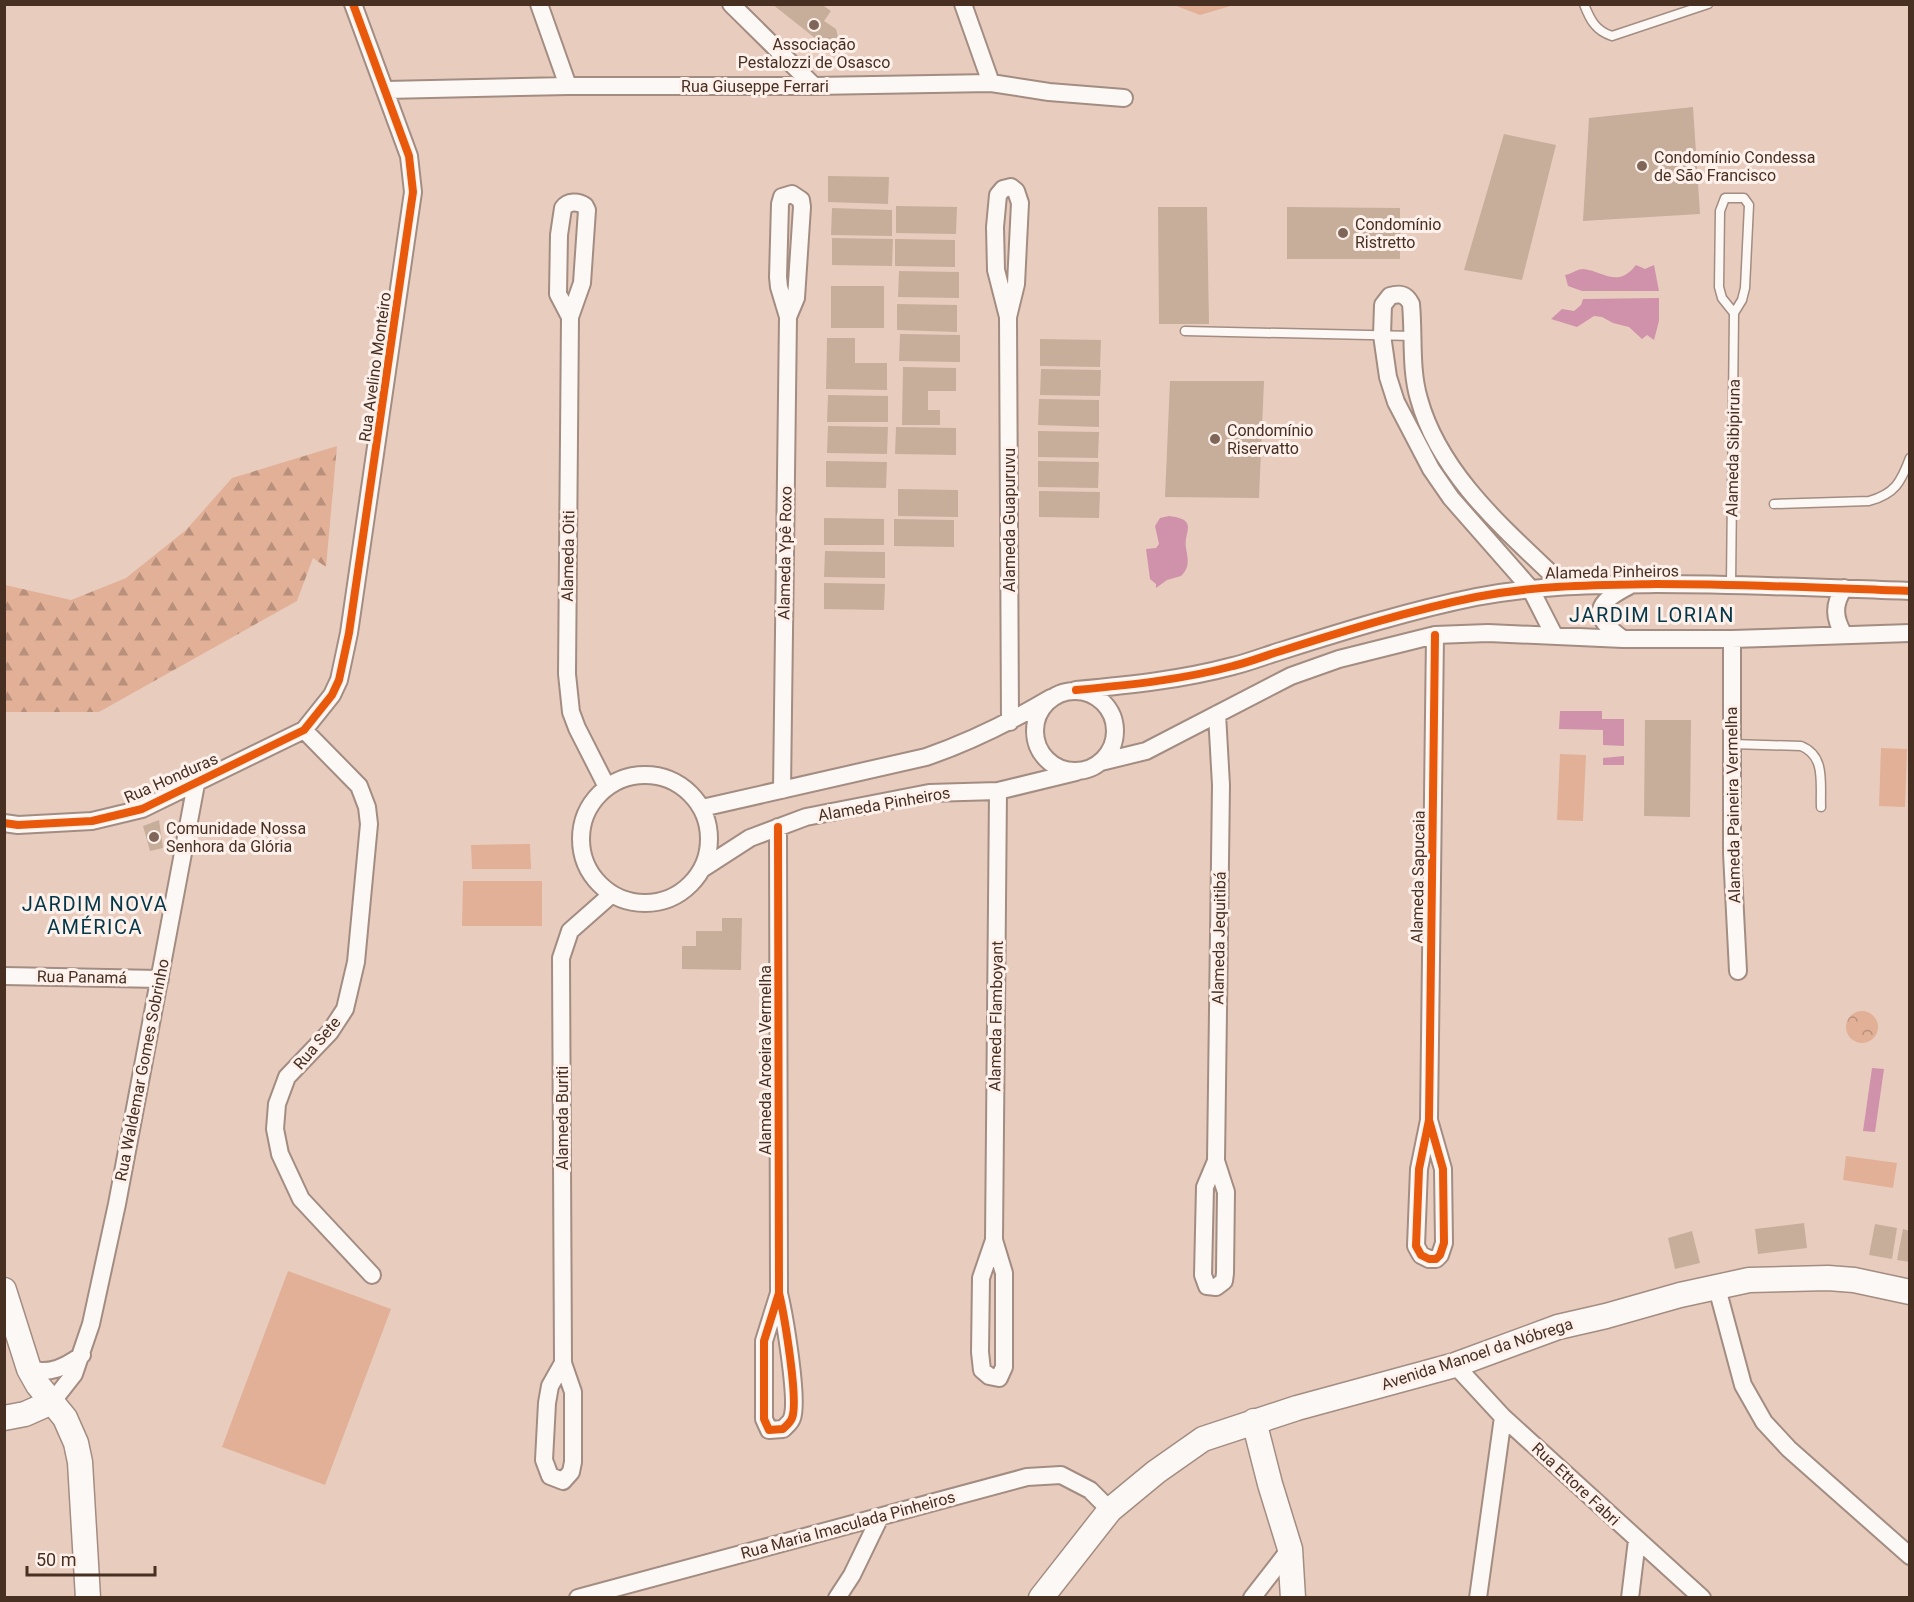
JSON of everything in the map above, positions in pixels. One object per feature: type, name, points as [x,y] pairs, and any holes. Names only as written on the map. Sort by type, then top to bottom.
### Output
[{"type":"main road","name":"Avenida Manoel da Nóbrega","points":[[1041,1598],[1110,1510],[1156,1472],[1203,1439],[1254,1421],[1455,1365],[1558,1327],[1680,1295],[1749,1280],[1828,1278],[1854,1280],[1910,1292]]},
{"type":"main road","points":[[4,1290],[29,1369],[72,1430],[80,1462],[88,1598]]},
{"type":"main road","name":"Rua Waldemar Gomes Sobrinho","points":[[4,1418],[25,1413],[52,1402]]},
{"type":"main road","points":[[1254,1421],[1290,1550],[1293,1598]]},
{"type":"street","name":"Rua Avelino Monteiro","points":[[304,730],[332,695],[345,659],[413,192],[409,156],[353,4]]},
{"type":"street","points":[[538,4],[568,86]]},
{"type":"street","points":[[731,4],[814,86]]},
{"type":"street","points":[[963,4],[992,83]]},
{"type":"street","name":"Rua Giuseppe Ferrari","points":[[386,90],[568,86],[992,83],[1049,92],[1124,98]]},
{"type":"street","name":"Alameda Guapuruvu","points":[[1008,317],[996,270],[995,227],[998,195],[1004,189],[1011,188],[1016,191],[1020,202],[1016,284],[1008,317],[1010,722]]},
{"type":"street","name":"Alameda Ypê Roxo","points":[[782,789],[788,317],[778,277],[779,217],[782,197],[792,194],[801,200],[802,207],[796,297],[788,317]]},
{"type":"street","name":"Alameda Oiti","points":[[570,317],[558,294],[559,235],[563,208],[569,202],[577,202],[585,206],[586,221],[582,283],[570,317],[568,694],[577,728],[607,787]]},
{"type":"street","points":[[1554,635],[1530,588],[1451,498],[1431,469],[1396,402],[1388,377],[1382,335],[1383,305],[1390,296],[1397,294],[1408,297],[1411,304],[1415,376],[1419,398],[1425,416],[1447,459],[1483,506],[1563,585]]},
{"type":"street","points":[[1388,377],[1415,376]]},
{"type":"street","points":[[1623,639],[1608,628],[1602,617],[1602,608],[1606,599],[1632,584]]},
{"type":"street","name":"Alameda Pinheiros","points":[[1076,690],[1197,675],[1431,609],[1530,588],[1563,585],[1731,584],[1910,591]]},
{"type":"street","points":[[1844,588],[1838,597],[1834,611],[1837,625],[1844,635]]},
{"type":"street","points":[[1101,762],[1146,751],[1291,676],[1339,659],[1435,635],[1488,633],[1623,639],[1732,639],[1910,633]]},
{"type":"street","name":"Alameda Sapucaia","points":[[1429,1120],[1443,1168],[1444,1243],[1436,1259],[1421,1256],[1416,1246],[1419,1169],[1429,1120],[1435,635]]},
{"type":"street","name":"Alameda Paineira Vermelha","points":[[1732,639],[1732,853],[1738,972]]},
{"type":"street","points":[[1076,690],[1090,693],[1102,700],[1111,711],[1116,725],[1115,739],[1110,752],[1090,769],[1076,772],[1064,770],[1043,756],[1034,731],[1036,719],[1042,707],[1051,698],[1063,692],[1076,690]]},
{"type":"street","name":"Alameda Pinheiros","points":[[702,808],[926,757],[954,748],[1010,722],[1051,698]]},
{"type":"street","name":"Alameda Jequitibá","points":[[1216,1161],[1204,1187],[1203,1275],[1207,1286],[1216,1287],[1224,1281],[1225,1273],[1226,1192],[1216,1161],[1221,785],[1217,714]]},
{"type":"street","name":"Rua Honduras","points":[[4,824],[92,821],[142,809],[304,730]]},
{"type":"street","name":"Rua Sete","points":[[304,730],[359,786],[368,807],[369,824],[356,962],[345,1009],[330,1032],[287,1077],[277,1104],[275,1130],[280,1154],[301,1199],[372,1275]]},
{"type":"street","name":"Alameda Pinheiros","points":[[702,869],[750,838],[828,812],[929,793],[998,791],[1076,772]]},
{"type":"street","points":[[648,774],[670,779],[688,791],[702,808],[709,828],[709,849],[702,869],[689,886],[672,897],[652,902],[632,902],[612,894],[596,880],[585,862],[580,842],[583,821],[592,802],[607,787],[627,777],[648,774]]},
{"type":"street","name":"Rua Waldemar Gomes Sobrinho","points":[[52,1402],[74,1374],[82,1355],[117,1204],[196,784]]},
{"type":"street","name":"Alameda Flamboyant","points":[[994,1240],[981,1278],[980,1352],[982,1370],[989,1376],[999,1378],[1004,1367],[1004,1273],[994,1240],[998,791]]},
{"type":"street","name":"Alameda Aroeira Vermelha","points":[[778,827],[779,1293],[786,1324],[794,1403],[792,1418],[783,1429],[769,1430],[764,1419],[764,1341],[779,1293]]},
{"type":"street","name":"Alameda Buriti","points":[[563,1363],[550,1386],[544,1460],[549,1476],[563,1481],[571,1472],[573,1462],[573,1392],[563,1363],[561,958],[570,932],[612,894]]},
{"type":"street","name":"Rua Panamá","points":[[4,976],[160,979]]},
{"type":"street","points":[[1717,1288],[1743,1385],[1764,1422],[1804,1463],[1910,1556]]},
{"type":"street","points":[[29,1369],[53,1371],[66,1366],[82,1355]]},
{"type":"street","name":"Rua Ettore Fabri","points":[[1455,1365],[1503,1417],[1702,1598]]},
{"type":"street","points":[[1478,1598],[1503,1417]]},
{"type":"street","name":"Rua Maria Imaculada Pinheiros","points":[[578,1598],[1027,1477],[1060,1475],[1090,1490],[1110,1510]]},
{"type":"street","points":[[837,1598],[852,1575],[880,1517]]},
{"type":"street","points":[[1630,1598],[1637,1540]]},
{"type":"street","points":[[1252,1598],[1290,1550]]},
{"type":"lane","points":[[1584,4],[1590,20],[1603,33],[1612,36],[1708,4]]},
{"type":"lane","points":[[1731,197],[1744,198],[1749,205],[1745,288],[1742,300],[1734,313],[1722,298],[1719,287],[1720,211],[1725,198],[1731,197]]},
{"type":"lane","name":"Alameda Sibipiruna","points":[[1731,584],[1734,313]]},
{"type":"lane","points":[[1185,331],[1413,336]]},
{"type":"lane","points":[[1774,504],[1869,501],[1883,497],[1894,490],[1910,458]]},
{"type":"lane","points":[[1732,744],[1801,746],[1810,749],[1819,760],[1821,807]]},
{"type":"green space","points":[[1174,5],[1234,5],[1200,15]]},
{"type":"green space","points":[[337,446],[326,567],[313,558],[297,601],[99,712],[5,712],[5,585],[71,600],[126,578],[186,530],[232,478]]},
{"type":"green space","points":[[1881,748],[1907,749],[1905,807],[1879,806]]},
{"type":"green space","points":[[1560,754],[1586,755],[1583,821],[1557,820]]},
{"type":"green space","points":[[530,844],[531,869],[472,869],[471,845]]},
{"type":"green space","points":[[463,881],[542,881],[542,926],[462,926]]},
{"type":"green space","points":[[1862,1011],[1873,1016],[1878,1027],[1873,1038],[1862,1043],[1851,1038],[1846,1027],[1851,1016]]},
{"type":"green space","points":[[1846,1156],[1897,1163],[1893,1188],[1843,1180]]},
{"type":"green space","points":[[288,1271],[391,1309],[325,1485],[222,1447]]},
{"type":"shaded area","points":[[1636,265],[1645,269],[1654,265],[1659,291],[1582,291],[1568,286],[1565,275],[1583,269],[1616,277],[1623,276]]},
{"type":"shaded area","points":[[1659,298],[1659,321],[1654,340],[1647,335],[1642,339],[1629,327],[1613,323],[1602,317],[1594,316],[1577,327],[1551,319],[1562,309],[1574,311],[1581,305],[1583,299]]},
{"type":"shaded area","points":[[1169,516],[1187,523],[1187,566],[1181,576],[1167,580],[1156,588],[1156,584],[1150,579],[1146,549],[1156,548],[1159,544],[1155,526],[1160,518]]},
{"type":"shaded area","points":[[1560,711],[1602,711],[1602,719],[1624,719],[1624,746],[1603,745],[1603,730],[1559,729]]},
{"type":"shaded area","points":[[1624,756],[1624,765],[1603,765],[1603,758]]},
{"type":"shaded area","points":[[1872,1068],[1884,1069],[1875,1132],[1863,1131]]},
{"type":"building","name":"Associação Pestalozzi de Osasco","points":[[772,4],[821,4],[831,11],[824,21],[836,29],[839,41],[833,49],[825,46]]},
{"type":"building","name":"Condomínio Condessa de São Francisco","points":[[1693,107],[1700,214],[1583,221],[1589,118]]},
{"type":"building","points":[[1504,134],[1556,145],[1522,280],[1464,270]]},
{"type":"building","points":[[828,176],[889,177],[888,204],[828,202]]},
{"type":"building","points":[[896,206],[957,207],[956,234],[896,233]]},
{"type":"building","points":[[1158,207],[1207,207],[1209,324],[1159,324]]},
{"type":"building","name":"Condomínio Ristretto","points":[[1287,207],[1400,208],[1400,259],[1287,259]]},
{"type":"building","points":[[832,208],[892,210],[892,236],[831,235]]},
{"type":"building","points":[[832,238],[893,239],[892,266],[832,265]]},
{"type":"building","points":[[895,239],[955,240],[955,267],[895,266]]},
{"type":"building","points":[[899,271],[959,272],[959,298],[898,297]]},
{"type":"building","points":[[831,286],[884,286],[884,328],[831,328]]},
{"type":"building","points":[[897,304],[957,305],[957,332],[897,330]]},
{"type":"building","points":[[900,334],[960,335],[960,362],[899,361]]},
{"type":"building","points":[[827,338],[855,338],[855,363],[887,363],[887,390],[826,389]]},
{"type":"building","points":[[1040,339],[1101,340],[1100,367],[1040,366]]},
{"type":"building","points":[[903,367],[956,368],[956,391],[928,391],[928,410],[940,410],[940,425],[902,425]]},
{"type":"building","points":[[1041,369],[1101,370],[1100,396],[1040,395]]},
{"type":"building","name":"Condomínio Riservatto","points":[[1170,381],[1264,381],[1259,498],[1165,497]]},
{"type":"building","points":[[828,395],[888,396],[888,422],[827,422]]},
{"type":"building","points":[[1039,399],[1099,400],[1099,427],[1038,425]]},
{"type":"building","points":[[828,426],[888,427],[887,454],[827,453]]},
{"type":"building","points":[[896,427],[956,428],[956,455],[895,454]]},
{"type":"building","points":[[1038,431],[1099,432],[1098,458],[1038,457]]},
{"type":"building","points":[[826,461],[887,462],[886,488],[826,487]]},
{"type":"building","points":[[1038,461],[1099,462],[1098,488],[1038,487]]},
{"type":"building","points":[[898,489],[958,490],[958,517],[898,516]]},
{"type":"building","points":[[1039,491],[1100,492],[1099,518],[1039,517]]},
{"type":"building","points":[[824,518],[884,519],[884,545],[824,545]]},
{"type":"building","points":[[894,519],[954,520],[954,547],[894,546]]},
{"type":"building","points":[[825,551],[885,552],[885,578],[824,577]]},
{"type":"building","points":[[824,583],[885,584],[884,610],[824,609]]},
{"type":"building","points":[[1645,720],[1691,720],[1690,817],[1644,816]]},
{"type":"building","name":"Comunidade Nossa Senhora da Glória","points":[[159,820],[163,848],[150,851],[143,826]]},
{"type":"building","points":[[722,918],[742,918],[741,970],[682,969],[682,946],[696,946],[696,931],[722,931]]},
{"type":"building","points":[[1804,1223],[1807,1248],[1758,1254],[1755,1229]]},
{"type":"building","points":[[1875,1224],[1897,1228],[1892,1259],[1869,1255]]},
{"type":"building","points":[[1903,1229],[1910,1231],[1910,1262],[1897,1260]]},
{"type":"building","points":[[1692,1231],[1700,1263],[1675,1269],[1668,1238]]},
{"type":"cycle path","points":[[4,823],[18,825],[92,821],[142,809],[304,730],[332,695],[339,680],[349,633],[413,192],[409,156],[353,4]]},
{"type":"cycle path","points":[[1076,690],[1155,681],[1213,671],[1404,614],[1476,597],[1522,590],[1566,586],[1656,584],[1910,591]]},
{"type":"cycle path","points":[[1429,1120],[1443,1169],[1444,1243],[1436,1259],[1429,1259],[1421,1255],[1416,1246],[1419,1169],[1429,1120],[1435,635]]},
{"type":"cycle path","points":[[778,827],[779,1293],[790,1357],[794,1409],[791,1419],[783,1429],[769,1430],[764,1419],[764,1341],[779,1293]]},
{"type":"place","name":"Associação Pestalozzi de Osasco","points":[[814,25]]},
{"type":"place","name":"Condomínio Condessa de São Francisco","points":[[1642,166]]},
{"type":"place","name":"Condomínio Ristretto","points":[[1343,233]]},
{"type":"place","name":"Condomínio Riservatto","points":[[1215,439]]},
{"type":"place","name":"Comunidade Nossa Senhora da Glória","points":[[154,837]]},
{"type":"district","name":"JARDIM LORIAN","points":[[1652,615]]},
{"type":"district","name":"JARDIM NOVA AMÉRICA","points":[[95,916]]}]
